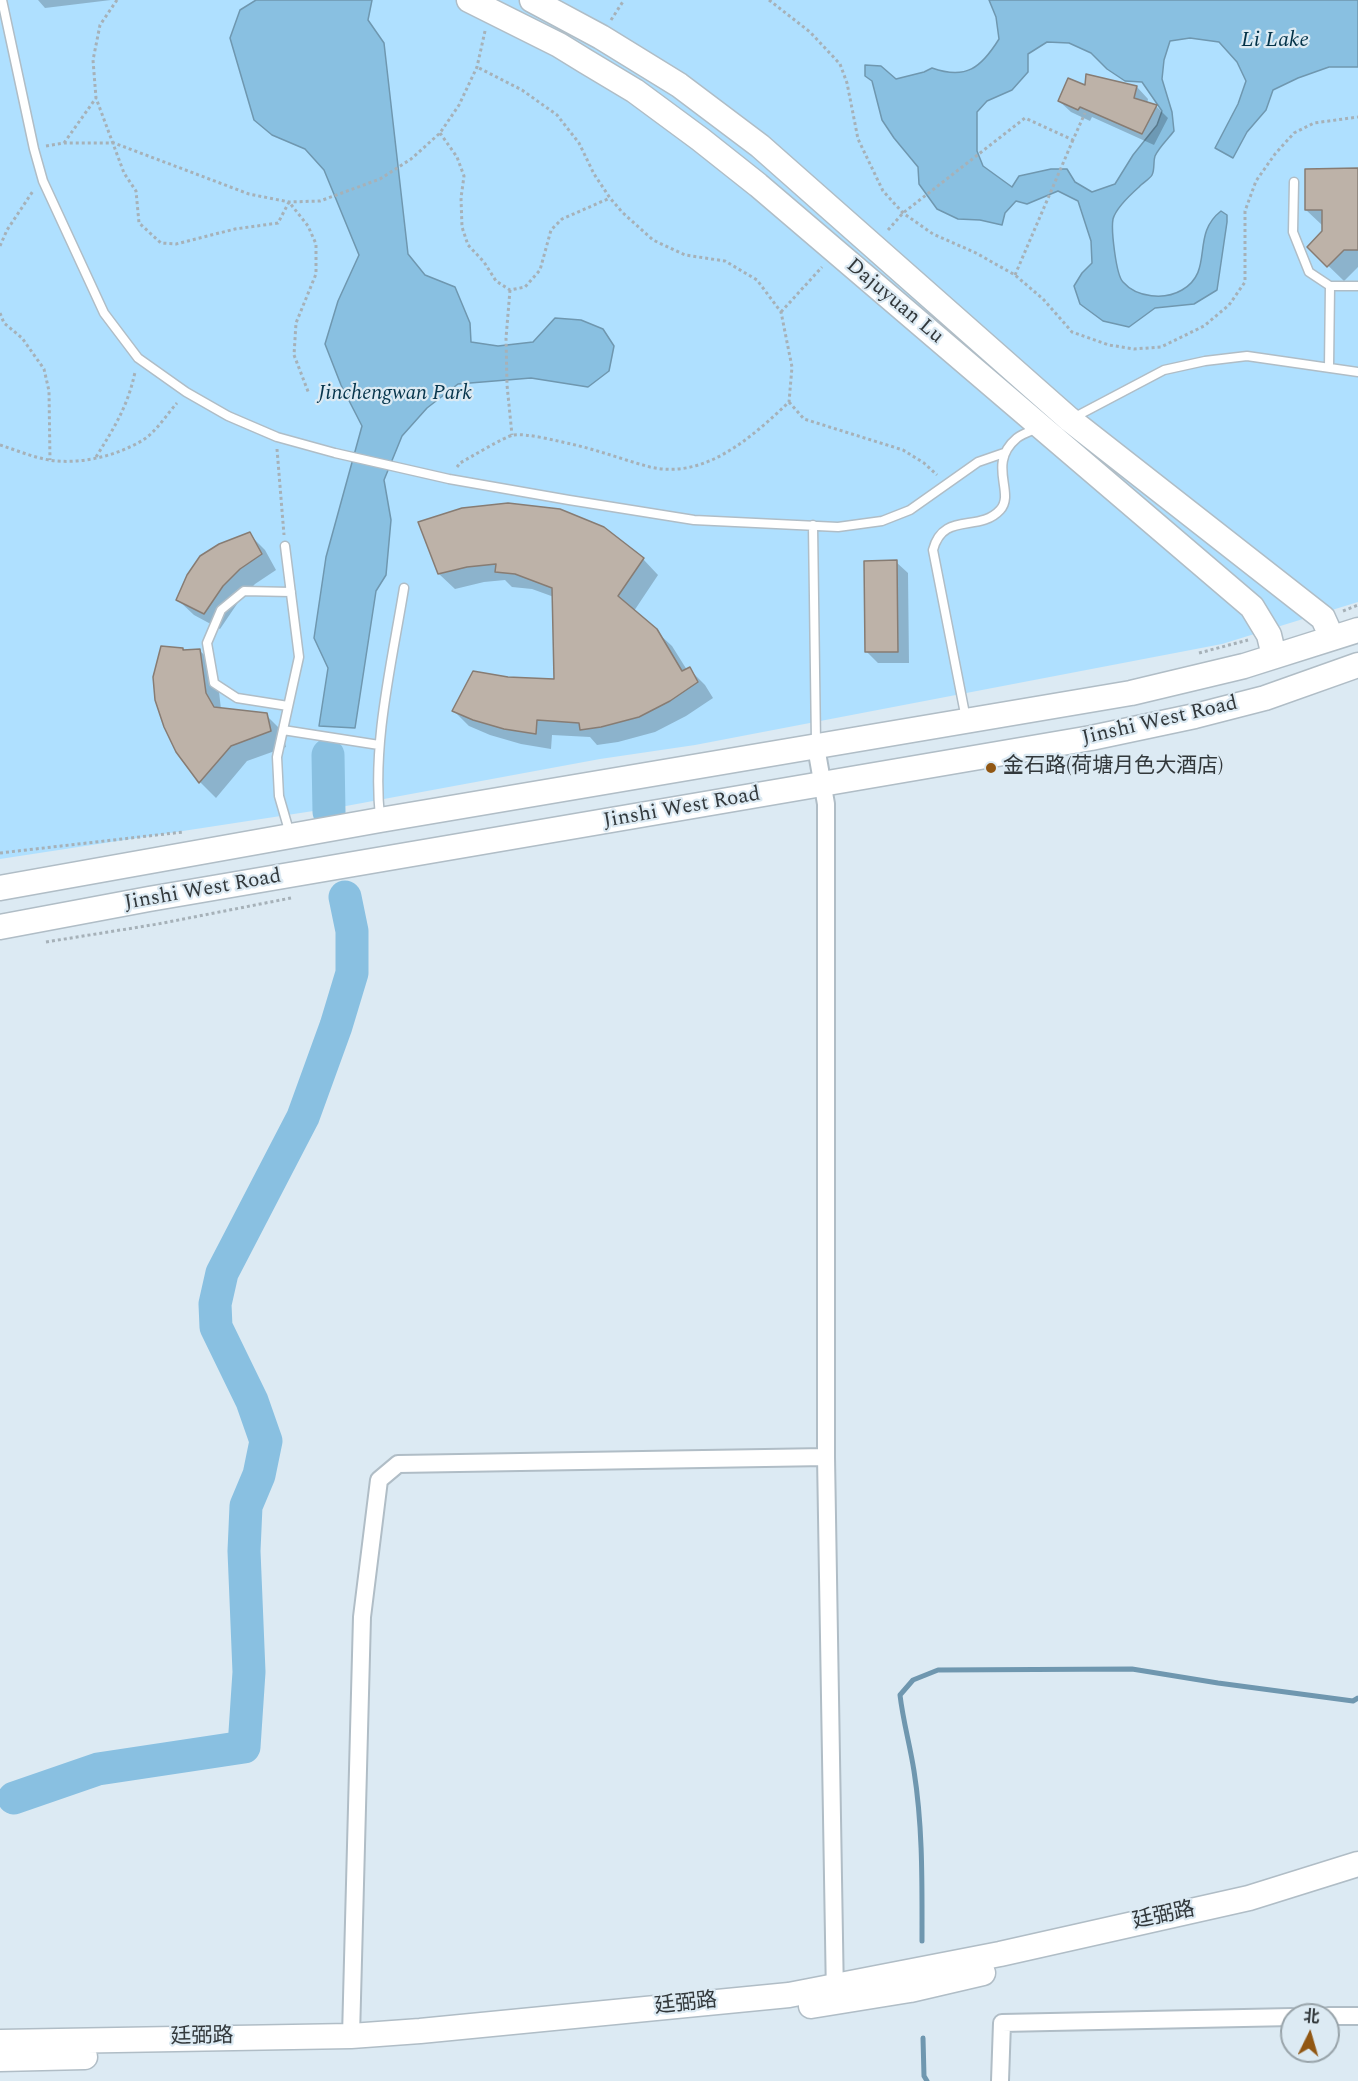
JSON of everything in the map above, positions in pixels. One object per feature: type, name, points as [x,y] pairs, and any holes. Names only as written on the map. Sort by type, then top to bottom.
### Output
[{"type":"main road","name":"Dajuyuan Lu","points":[[469,0],[559,45],[625,85],[700,139],[1055,423],[1323,618],[1332,638]]},
{"type":"main road","name":"Dajuyuan Lu","points":[[532,0],[600,36],[680,85],[760,146],[1252,607],[1269,635],[1274,656]]},
{"type":"main road","name":"Jinshi West Road","points":[[0,888],[380,820],[1131,693],[1244,666],[1358,630]]},
{"type":"main road","name":"Jinshi West Road","points":[[0,927],[161,897],[1091,738],[1195,716],[1265,698],[1358,665]]},
{"type":"main road","name":"廷弼路","points":[[0,2042],[351,2036],[789,1995],[835,1995],[1000,1954],[1249,1898],[1358,1864]]},
{"type":"main road","name":"廷弼路","points":[[0,2059],[412,2047],[835,1995],[910,1990],[1261,1910],[1358,1881]]},
{"type":"street","points":[[816,747],[826,804],[826,1457],[835,1995]]},
{"type":"street","points":[[351,2036],[362,1617],[379,1480],[398,1464],[826,1457]]},
{"type":"street","points":[[1340,2016],[1358,2016]]},
{"type":"street","points":[[1000,2081],[1002,2023],[1280,2017]]},
{"type":"lane","points":[[2,0],[2,11],[43,181],[104,313],[138,358],[186,392],[228,416],[277,436],[335,453],[414,471],[569,500],[694,520],[838,527],[882,521],[910,510],[978,462],[1004,453]]},
{"type":"lane","points":[[1294,182],[1293,232],[1309,272],[1330,286],[1358,286]]},
{"type":"lane","points":[[1329,367],[1330,286]]},
{"type":"lane","points":[[967,721],[933,550],[936,537],[949,527],[991,518],[1002,508],[1006,496],[1001,476],[1004,453],[1017,437],[1055,423],[1164,369],[1205,361],[1247,356],[1358,372]]},
{"type":"lane","points":[[813,525],[816,747]]},
{"type":"lane","points":[[285,546],[299,657],[277,757],[279,796],[291,837]]},
{"type":"lane","points":[[380,820],[377,791],[379,745],[404,588]]},
{"type":"lane","points":[[288,706],[237,698],[213,683],[207,643],[221,610],[244,591],[291,591]]},
{"type":"lane","points":[[283,730],[379,745]]},
{"type":"path","points":[[117,0],[100,25],[93,60],[96,98],[124,173],[136,191],[139,224],[162,243],[176,244],[235,229],[278,223],[289,202]]},
{"type":"path","points":[[769,0],[810,32],[840,64],[847,83],[858,139],[883,191],[903,213],[933,234],[976,253],[1015,275],[1043,299],[1072,332],[1109,345],[1134,350],[1161,347],[1204,326],[1229,305],[1245,282],[1245,211],[1256,182],[1275,154],[1294,133],[1314,123],[1358,117]]},
{"type":"path","points":[[34,149],[64,143],[114,143],[249,194],[289,202],[320,201],[380,179],[411,159],[440,133],[459,105],[477,67],[490,12]]},
{"type":"path","points":[[449,478],[460,463],[512,435],[548,438],[592,448],[652,468],[690,468],[717,458],[756,433],[789,402],[792,367],[781,312],[757,280],[725,261],[685,255],[653,240],[610,198],[594,174],[579,142],[557,115],[522,90],[477,67]]},
{"type":"path","points":[[64,143],[96,98]]},
{"type":"path","points":[[1015,275],[1085,113]]},
{"type":"path","points":[[885,233],[903,213],[1025,118],[1073,140]]},
{"type":"path","points":[[440,133],[457,157],[464,176],[461,198],[462,227],[468,245],[484,262],[496,281],[510,290],[525,287],[540,270],[551,230],[562,219],[610,198]]},
{"type":"path","points":[[0,246],[7,230],[31,194],[43,181]]},
{"type":"path","points":[[289,202],[308,226],[316,244],[316,274],[296,323],[294,355],[309,394]]},
{"type":"path","points":[[781,312],[821,269],[825,259]]},
{"type":"path","points":[[510,290],[506,338],[507,385],[512,435]]},
{"type":"path","points":[[0,313],[4,323],[22,338],[44,369],[48,391],[50,460]]},
{"type":"path","points":[[95,457],[119,420],[131,395],[138,358]]},
{"type":"path","points":[[0,445],[50,460],[73,461],[118,452],[145,439],[186,392]]},
{"type":"path","points":[[789,402],[804,419],[903,450],[924,463],[947,485]]},
{"type":"path","points":[[277,436],[285,546]]},
{"type":"green space","name":"Jinchengwan Park","points":[[0,0],[1358,0],[1358,602],[1222,644],[695,745],[600,759],[346,806],[0,859]]},
{"type":"water","points":[[256,0],[372,0],[368,20],[384,43],[408,254],[425,275],[455,287],[470,323],[471,342],[498,346],[533,342],[555,318],[581,320],[603,329],[614,346],[609,371],[588,387],[531,378],[458,384],[427,408],[402,436],[384,480],[391,520],[386,575],[376,591],[355,728],[319,726],[328,668],[314,638],[326,557],[362,426],[341,385],[325,344],[338,301],[359,255],[324,170],[305,149],[272,135],[254,120],[230,38],[240,10]]},
{"type":"water","name":"Li Lake","points":[[989,0],[1358,0],[1358,67],[1329,67],[1273,90],[1266,110],[1247,132],[1233,158],[1215,148],[1238,104],[1246,81],[1237,62],[1219,42],[1190,38],[1170,41],[1164,60],[1162,79],[1172,112],[1174,131],[1155,156],[1151,176],[1124,202],[1113,219],[1115,252],[1120,278],[1129,287],[1151,296],[1168,295],[1182,290],[1198,273],[1206,231],[1212,221],[1221,211],[1227,215],[1227,222],[1217,290],[1194,304],[1155,308],[1129,327],[1103,321],[1080,304],[1074,286],[1092,263],[1091,241],[1078,201],[1058,191],[1027,204],[1016,201],[1005,213],[1002,225],[980,220],[958,219],[937,209],[919,184],[918,167],[882,120],[872,81],[865,76],[865,65],[881,66],[896,79],[932,68],[954,73],[972,69],[986,57],[999,39],[996,17]],"holes":[[[1047,42],[1069,43],[1091,53],[1107,69],[1125,81],[1142,82],[1162,111],[1157,125],[1133,155],[1115,184],[1092,192],[1075,182],[1067,169],[1051,169],[1019,176],[1012,187],[983,166],[977,151],[977,112],[987,101],[1012,90],[1028,72],[1028,54]]]},
{"type":"building","points":[[1086,74],[1137,86],[1134,98],[1157,105],[1142,134],[1080,107],[1078,110],[1058,101],[1068,78],[1085,85]]},
{"type":"building","points":[[1358,168],[1358,250],[1344,250],[1327,267],[1307,247],[1322,231],[1322,210],[1305,210],[1305,169]]},
{"type":"building","points":[[508,503],[560,509],[604,527],[644,558],[618,596],[657,629],[682,671],[690,667],[698,682],[670,701],[639,717],[580,730],[579,723],[537,720],[536,734],[504,729],[452,711],[473,671],[508,677],[554,679],[552,588],[515,574],[495,572],[496,564],[467,567],[438,574],[418,522],[462,508]]},
{"type":"building","points":[[250,532],[262,554],[240,569],[223,586],[204,614],[176,600],[187,575],[200,556],[219,544]]},
{"type":"building","points":[[897,560],[898,652],[865,652],[864,561]]},
{"type":"building","points":[[161,646],[183,648],[183,650],[200,649],[206,693],[214,707],[267,713],[271,731],[231,746],[199,783],[176,752],[155,700],[153,677]]},
{"type":"waterway","points":[[328,755],[329,812]]},
{"type":"waterway","points":[[14,1798],[98,1769],[244,1747],[249,1672],[244,1551],[246,1506],[259,1475],[266,1441],[252,1401],[216,1327],[215,1304],[222,1273],[303,1117],[336,1026],[352,973],[352,931],[345,897]]},
{"type":"waterway","points":[[922,1941],[919,1814],[914,1771],[900,1695],[913,1680],[938,1670],[1132,1669],[1353,1701],[1358,1698]]},
{"type":"waterway","points":[[923,2038],[924,2076],[927,2081]]},
{"type":"place","name":"金石路(荷塘月色大酒店)","points":[[991,768]]}]
